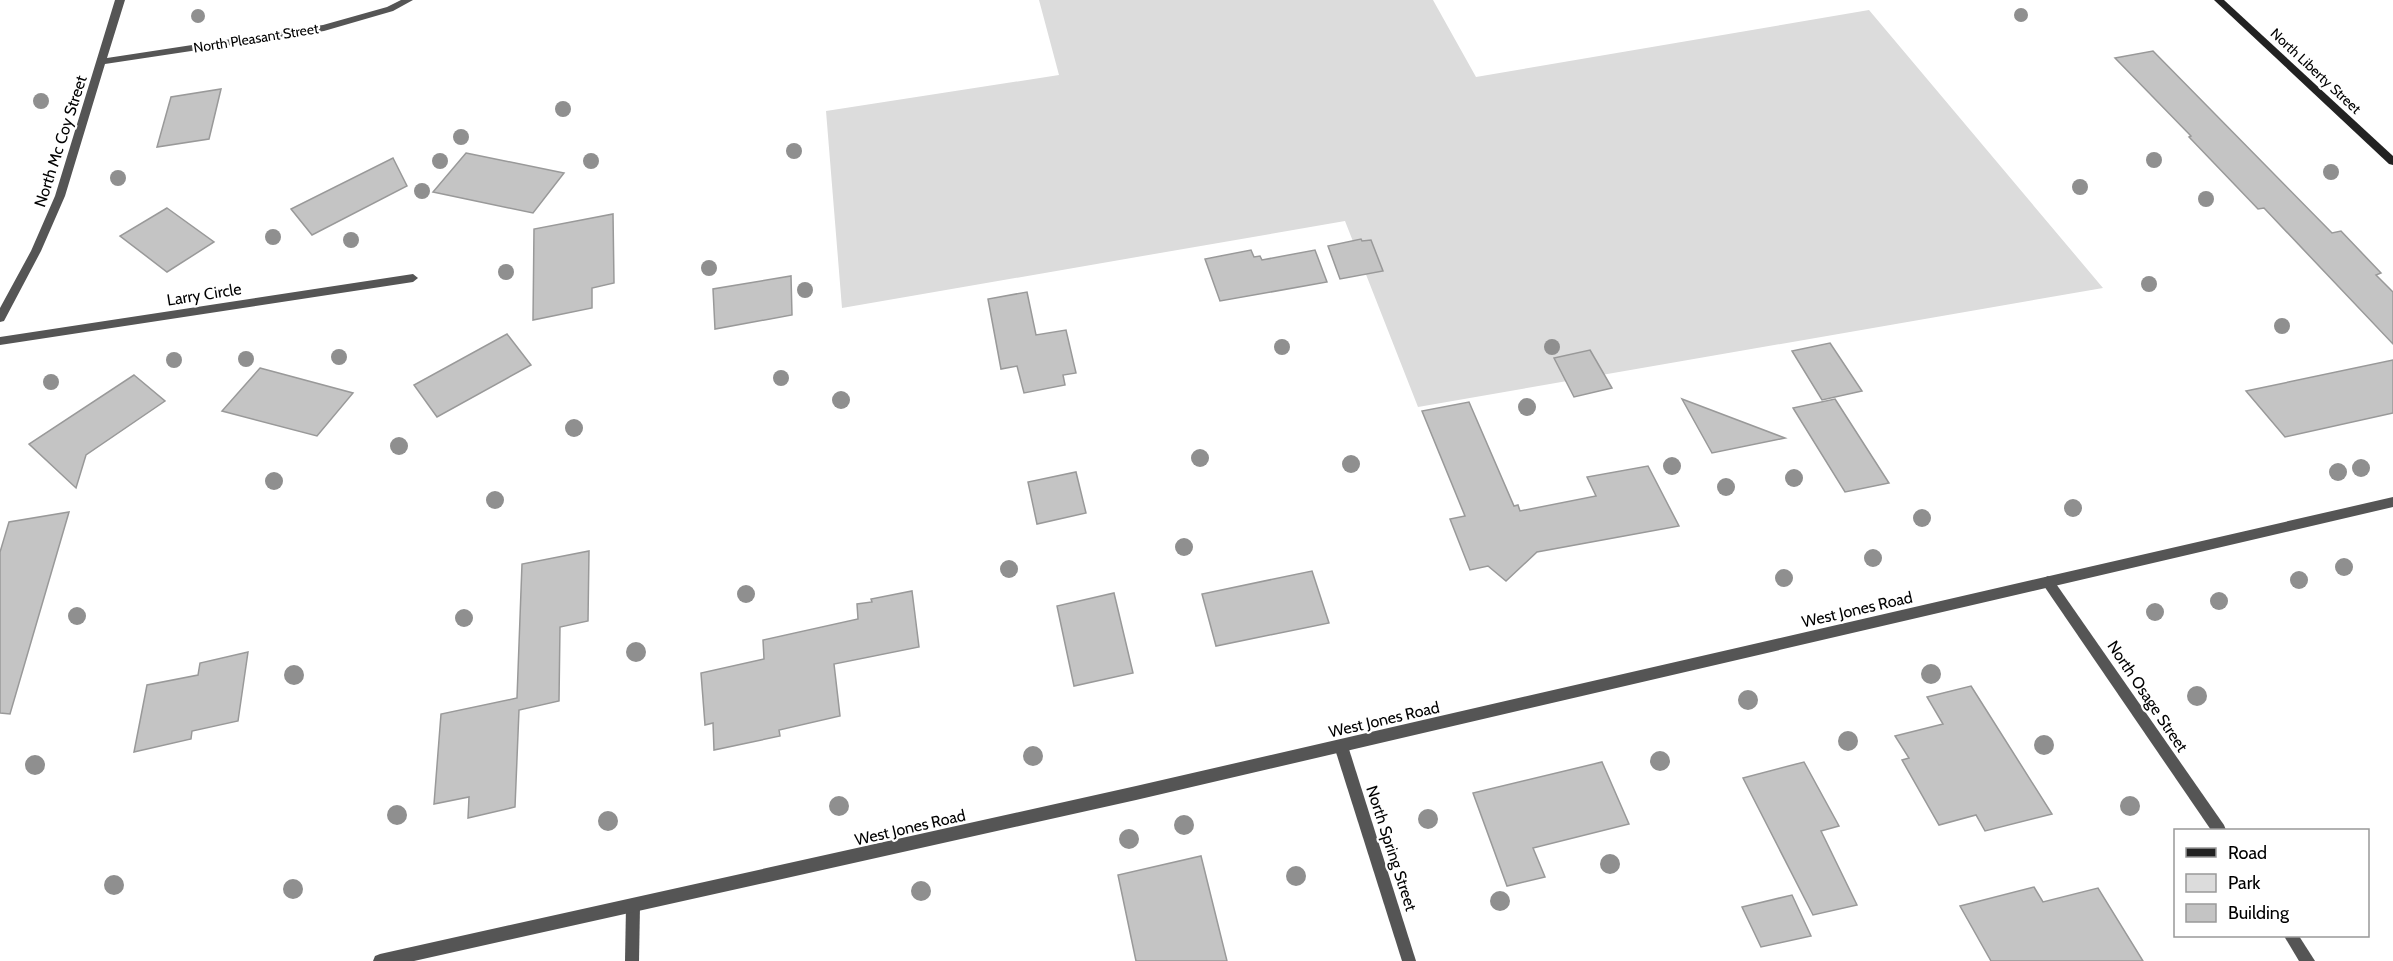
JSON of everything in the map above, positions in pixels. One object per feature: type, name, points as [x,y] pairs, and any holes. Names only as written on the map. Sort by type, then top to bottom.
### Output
[{"type":"main road","name":"North Liberty Street","points":[[2219,0],[2393,162]]},
{"type":"street","name":"North Mc Coy Street","points":[[0,318],[36,252],[60,196],[120,0]]},
{"type":"street","name":"North Pleasant Street","points":[[100,62],[324,28],[390,9],[408,0]]},
{"type":"street","name":"Larry Circle","points":[[0,341],[413,278]]},
{"type":"street","name":"West Jones Road","points":[[380,961],[1341,746],[2393,501]]},
{"type":"street","name":"North Osage Street","points":[[2048,582],[2218,829]]},
{"type":"street","name":"North Spring Street","points":[[1341,746],[1409,961]]},
{"type":"street","points":[[632,961],[633,906]]},
{"type":"street","points":[[2292,937],[2308,961]]},
{"type":"green space","points":[[1039,0],[1433,0],[1476,77],[1869,10],[2103,288],[1418,407],[1345,221],[842,308],[826,111],[1059,75]]},
{"type":"building","points":[[2153,51],[2332,233],[2341,231],[2381,273],[2376,275],[2393,292],[2393,344],[2264,208],[2258,209],[2115,58]]},
{"type":"building","points":[[221,89],[209,139],[157,147],[171,97]]},
{"type":"building","points":[[466,153],[564,173],[533,213],[433,192]]},
{"type":"building","points":[[393,158],[407,186],[312,235],[291,209]]},
{"type":"building","points":[[167,208],[214,242],[167,272],[120,236]]},
{"type":"building","points":[[613,214],[614,283],[592,288],[592,308],[533,320],[534,229]]},
{"type":"building","points":[[1361,239],[1362,241],[1371,240],[1383,271],[1340,279],[1328,246]]},
{"type":"building","points":[[1251,250],[1254,257],[1260,256],[1262,260],[1315,250],[1327,282],[1220,301],[1205,259]]},
{"type":"building","points":[[791,276],[792,315],[715,329],[713,289]]},
{"type":"building","points":[[1027,292],[1036,335],[1066,330],[1076,373],[1063,375],[1065,385],[1024,393],[1017,366],[1001,369],[988,299]]},
{"type":"building","points":[[507,334],[531,365],[437,417],[414,385]]},
{"type":"building","points":[[1830,343],[1862,391],[1822,400],[1792,351]]},
{"type":"building","points":[[1590,350],[1612,388],[1574,397],[1554,358]]},
{"type":"building","points":[[2393,360],[2393,413],[2285,437],[2246,391]]},
{"type":"building","points":[[260,368],[353,393],[317,436],[222,411]]},
{"type":"building","points":[[134,375],[165,401],[86,455],[76,488],[29,444]]},
{"type":"building","points":[[1682,399],[1785,438],[1712,453]]},
{"type":"building","points":[[1835,399],[1889,483],[1845,492],[1793,408]]},
{"type":"building","points":[[1469,402],[1514,506],[1518,505],[1520,511],[1596,496],[1587,477],[1648,466],[1679,526],[1537,552],[1506,581],[1488,566],[1470,570],[1450,519],[1465,516],[1422,411]]},
{"type":"building","points":[[1076,472],[1086,513],[1037,524],[1028,482]]},
{"type":"building","points":[[69,512],[10,714],[0,713],[0,552],[9,522]]},
{"type":"building","points":[[589,551],[588,621],[560,627],[559,701],[519,710],[515,807],[468,818],[469,797],[434,804],[441,714],[517,698],[522,564]]},
{"type":"building","points":[[1312,571],[1329,623],[1216,646],[1202,594]]},
{"type":"building","points":[[912,591],[919,647],[834,664],[840,716],[779,730],[780,736],[714,750],[713,723],[705,725],[701,673],[764,659],[763,640],[858,619],[857,604]]},
{"type":"building","points":[[1114,593],[1133,673],[1074,686],[1057,606]]},
{"type":"building","points":[[248,652],[238,721],[192,731],[191,739],[134,752],[147,685],[198,675],[200,663]]},
{"type":"building","points":[[1971,686],[2052,814],[1985,831],[1976,815],[1939,825],[1902,760],[1909,758],[1895,736],[1943,724],[1927,697]]},
{"type":"building","points":[[1602,762],[1629,824],[1533,848],[1545,877],[1507,886],[1473,793]]},
{"type":"building","points":[[1804,762],[1839,826],[1821,831],[1857,905],[1813,915],[1743,778]]},
{"type":"building","points":[[1201,856],[1227,961],[1136,961],[1118,875]]},
{"type":"building","points":[[2034,887],[2043,902],[2098,888],[2143,961],[1991,961],[1960,906]]},
{"type":"building","points":[[1792,895],[1811,936],[1761,947],[1742,907]]}]
